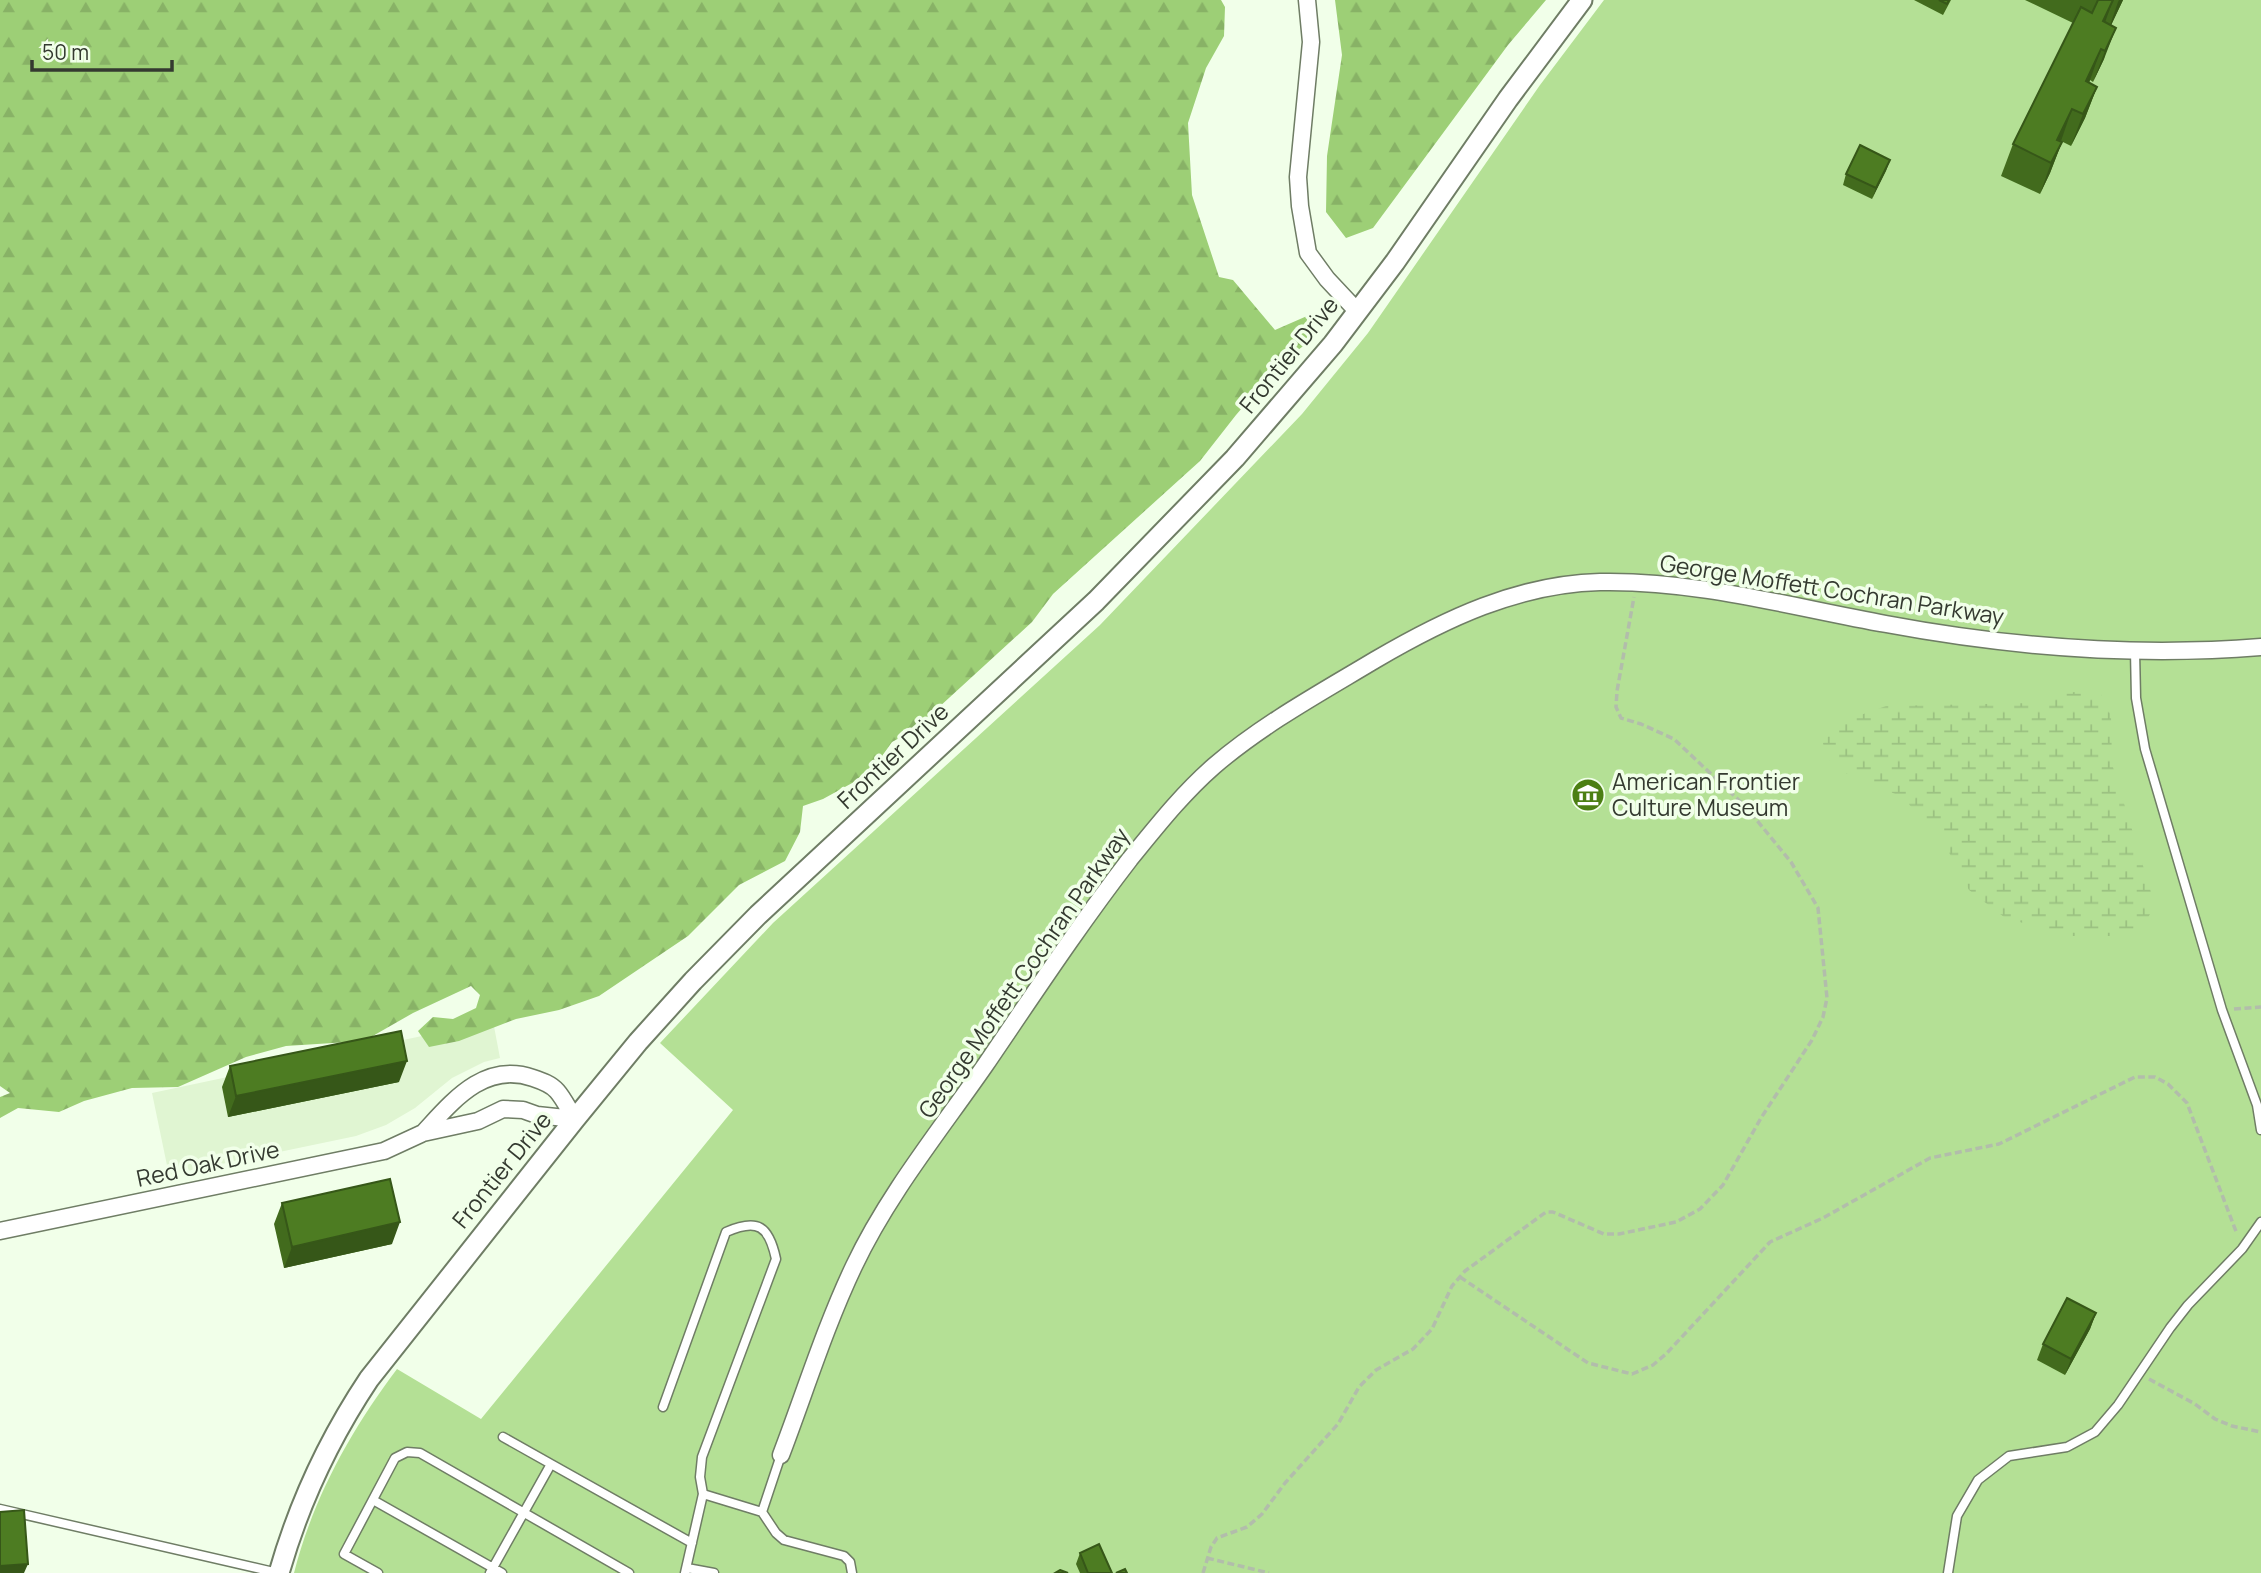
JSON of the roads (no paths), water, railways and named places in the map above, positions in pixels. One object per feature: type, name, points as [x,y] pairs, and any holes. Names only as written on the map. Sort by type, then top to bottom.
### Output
[{"type":"street","points":[[1307,0],[1311,42],[1298,177],[1300,206],[1308,253],[1327,279],[1357,311]]},
{"type":"street","name":"Frontier Drive","points":[[278,1573],[307,1490],[352,1405],[395,1344],[638,1042],[758,915],[1096,601],[1161,537],[1299,385],[1395,262],[1508,99],[1582,0]]},
{"type":"street","name":"George Moffett Cochran Parkway","points":[[781,1455],[856,1262],[890,1205],[1098,901],[1153,830],[1191,788],[1233,751],[1291,711],[1393,650],[1448,621],[1503,598],[1550,586],[1599,582],[1717,591],[1885,624],[2053,646],[2134,650],[2261,647]]},
{"type":"street","name":"Red Oak Drive","points":[[423,1133],[460,1094],[476,1084],[509,1074],[527,1076],[556,1090],[575,1119]]},
{"type":"street","name":"Red Oak Drive","points":[[0,1231],[384,1150],[423,1133],[478,1121],[503,1109],[575,1119]]},
{"type":"lane","points":[[2134,650],[2136,698],[2145,749],[2222,1010],[2257,1105],[2261,1130]]},
{"type":"lane","points":[[1948,1573],[1957,1516],[1978,1480],[2009,1456],[2067,1447],[2095,1432],[2118,1405],[2188,1305],[2242,1249],[2261,1222]]},
{"type":"lane","points":[[663,1407],[726,1232],[744,1224],[759,1227],[772,1240],[776,1259],[702,1457],[700,1477],[703,1494],[686,1570],[714,1573]]},
{"type":"lane","points":[[503,1437],[692,1543]]},
{"type":"lane","points":[[378,1573],[345,1554],[395,1458],[407,1452],[420,1453],[629,1573]]},
{"type":"lane","points":[[762,1512],[781,1455]]},
{"type":"lane","points":[[492,1571],[551,1464]]},
{"type":"lane","points":[[703,1494],[762,1512],[776,1533],[784,1539],[844,1556],[850,1562],[852,1573]]},
{"type":"lane","points":[[373,1500],[492,1571],[502,1573]]},
{"type":"lane","points":[[0,1509],[278,1573]]},
{"type":"place","name":"American Frontier Culture Museum","points":[[1588,795]]}]
